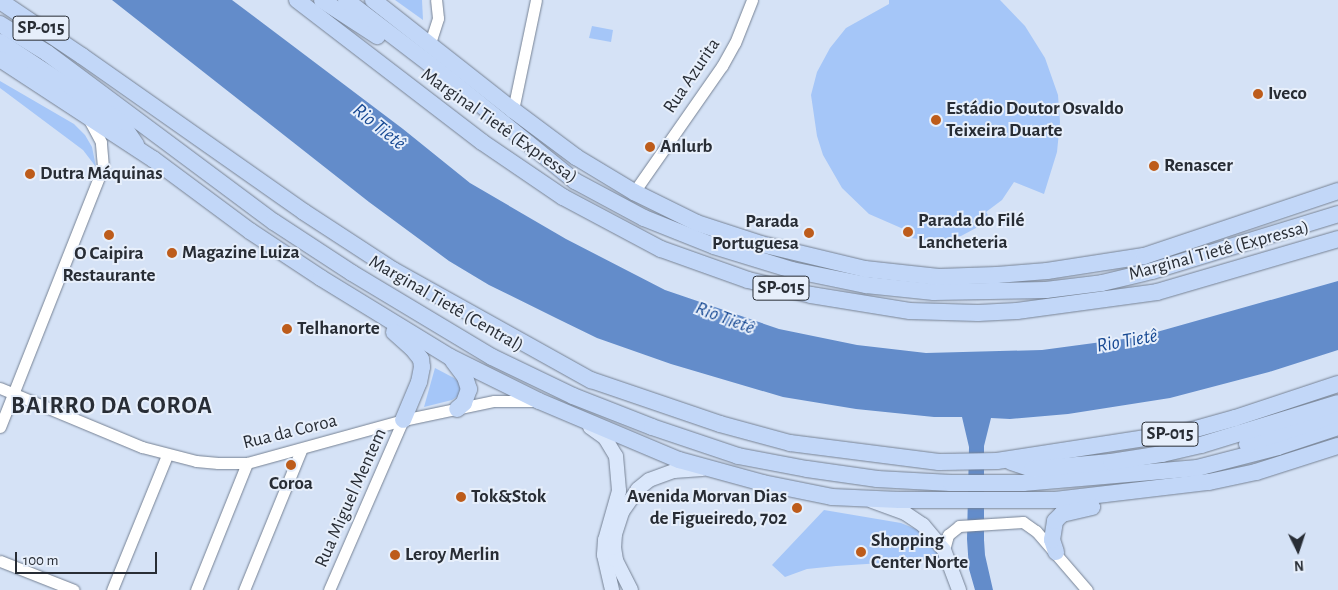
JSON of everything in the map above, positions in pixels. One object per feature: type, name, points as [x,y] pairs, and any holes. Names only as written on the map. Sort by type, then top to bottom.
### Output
[{"type":"highway","name":"Marginal Tietê (Expressa)","points":[[297,0],[482,142],[563,197],[661,249],[748,280],[811,295],[910,311],[978,313],[1027,310],[1157,292],[1338,239]]},
{"type":"highway","points":[[322,0],[426,68],[444,75]]},
{"type":"highway","points":[[346,0],[444,75],[575,181],[644,218],[714,246],[792,270],[866,285],[934,292],[1046,290],[1102,283],[1152,271],[1338,214]]},
{"type":"highway","points":[[373,0],[576,157],[634,192],[697,223],[761,244],[864,269],[904,275],[945,277],[1047,271],[1144,256],[1338,191]]},
{"type":"highway","name":"SP-015","points":[[0,1],[304,212],[393,270],[592,380],[720,424],[790,442],[939,462],[1002,460],[1185,432],[1235,418],[1338,384]]},
{"type":"highway","name":"Marginal Tietê (Central)","points":[[0,24],[55,59],[274,222],[352,273],[501,361],[573,396],[652,427],[738,456],[807,469],[933,483],[966,484],[1023,483],[1146,474]]},
{"type":"highway","points":[[0,42],[120,122],[138,150]]},
{"type":"highway","points":[[0,59],[138,150],[250,231],[362,304],[450,357],[539,401],[679,460],[805,492],[867,499],[1010,501],[1086,498],[1209,482],[1256,472],[1337,445]]},
{"type":"highway","points":[[0,68],[17,71]]},
{"type":"highway","points":[[1224,230],[1241,232],[1338,203]]},
{"type":"highway","points":[[362,304],[412,348],[421,359],[422,374],[403,420]]},
{"type":"highway","points":[[450,357],[469,386],[466,399],[457,408]]},
{"type":"highway","points":[[1002,460],[1032,469],[1111,462],[1162,454],[1201,445],[1338,403]]},
{"type":"highway","points":[[1146,474],[1161,463],[1204,455],[1266,439],[1338,414]]},
{"type":"highway","points":[[1146,474],[1197,468],[1278,447],[1338,427]]},
{"type":"highway","points":[[1056,552],[1052,530],[1055,521],[1062,514],[1072,510],[1181,493],[1209,482]]},
{"type":"main road","points":[[577,418],[605,438],[616,456],[619,491],[605,540],[604,555],[612,590]]},
{"type":"main road","points":[[631,590],[616,560],[614,548],[615,534],[622,512],[638,489],[649,480],[674,471],[710,468]]},
{"type":"main road","points":[[867,499],[904,514],[924,525],[944,550],[959,590]]},
{"type":"street","points":[[430,43],[438,18],[436,0]]},
{"type":"street","points":[[513,110],[536,0]]},
{"type":"street","name":"Rua Azurita","points":[[634,192],[722,66],[735,43],[752,0]]},
{"type":"street","points":[[0,426],[103,167],[101,142],[88,117]]},
{"type":"street","name":"Rua da Coroa","points":[[0,388],[127,441],[167,455],[196,461],[247,463],[302,450],[403,420],[457,408],[494,401],[539,401]]},
{"type":"street","name":"Rua Miguel Mentem","points":[[329,590],[403,420]]},
{"type":"street","points":[[244,590],[302,450]]},
{"type":"street","points":[[112,590],[167,455]]},
{"type":"street","points":[[196,590],[247,463]]},
{"type":"street","points":[[944,550],[948,535],[959,526],[1023,522],[1036,531],[1056,552],[1087,590]]},
{"type":"street","points":[[0,561],[74,590]]},
{"type":"shaded area","points":[[395,0],[422,0],[423,20]]},
{"type":"shaded area","name":"Estádio Doutor Osvaldo Teixeira Duarte","points":[[889,0],[1000,0],[1025,26],[1045,58],[1058,95],[1060,122],[1057,152],[1044,194],[1014,182],[1002,200],[986,212],[991,220],[961,236],[933,241],[904,237],[908,231],[869,214],[842,188],[823,155],[817,136],[811,95],[817,72],[830,48],[846,28],[889,4]]},
{"type":"shaded area","points":[[592,26],[613,30],[611,42],[589,38]]},
{"type":"shaded area","points":[[0,81],[74,124],[85,135],[92,147],[96,167],[83,150],[0,88]]},
{"type":"shaded area","points":[[435,368],[461,384],[461,394],[452,400],[424,407]]},
{"type":"shaded area","points":[[824,510],[901,523],[918,530],[934,545],[942,559],[807,569],[785,577],[772,565]]},
{"type":"water","name":"Rio Tietê","points":[[112,0],[232,0],[403,129],[470,183],[566,239],[665,290],[779,329],[857,345],[926,353],[1042,350],[1139,337],[1338,281],[1338,350],[1269,372],[1170,398],[1068,414],[1010,419],[991,418],[984,446],[984,540],[985,555],[993,590],[975,590],[969,569],[967,539],[969,447],[962,417],[934,417],[856,409],[783,397],[671,364],[597,338],[558,319],[489,285],[449,261],[369,202]]},
{"type":"place","name":"Iveco","points":[[1258,94]]},
{"type":"place","name":"Estádio Doutor Osvaldo Teixeira Duarte","points":[[936,120]]},
{"type":"place","name":"Anlurb","points":[[650,147]]},
{"type":"place","name":"Renascer","points":[[1154,166]]},
{"type":"place","name":"Dutra Máquinas","points":[[30,174]]},
{"type":"place","name":"Parada do Filé Lancheteria","points":[[908,232]]},
{"type":"place","name":"Parada Portuguesa","points":[[809,233]]},
{"type":"place","name":"O Caipira Restaurante","points":[[109,235]]},
{"type":"place","name":"Magazine Luiza","points":[[172,253]]},
{"type":"place","name":"Telhanorte","points":[[287,329]]},
{"type":"place","name":"Coroa","points":[[291,465]]},
{"type":"place","name":"Tok&Stok","points":[[461,497]]},
{"type":"place","name":"Avenida Morvan Dias de Figueiredo, 702","points":[[797,508]]},
{"type":"place","name":"Shopping Center Norte","points":[[861,552]]},
{"type":"place","name":"Leroy Merlin","points":[[395,555]]},
{"type":"district","name":"BAIRRO DA COROA","points":[[112,407]]}]
